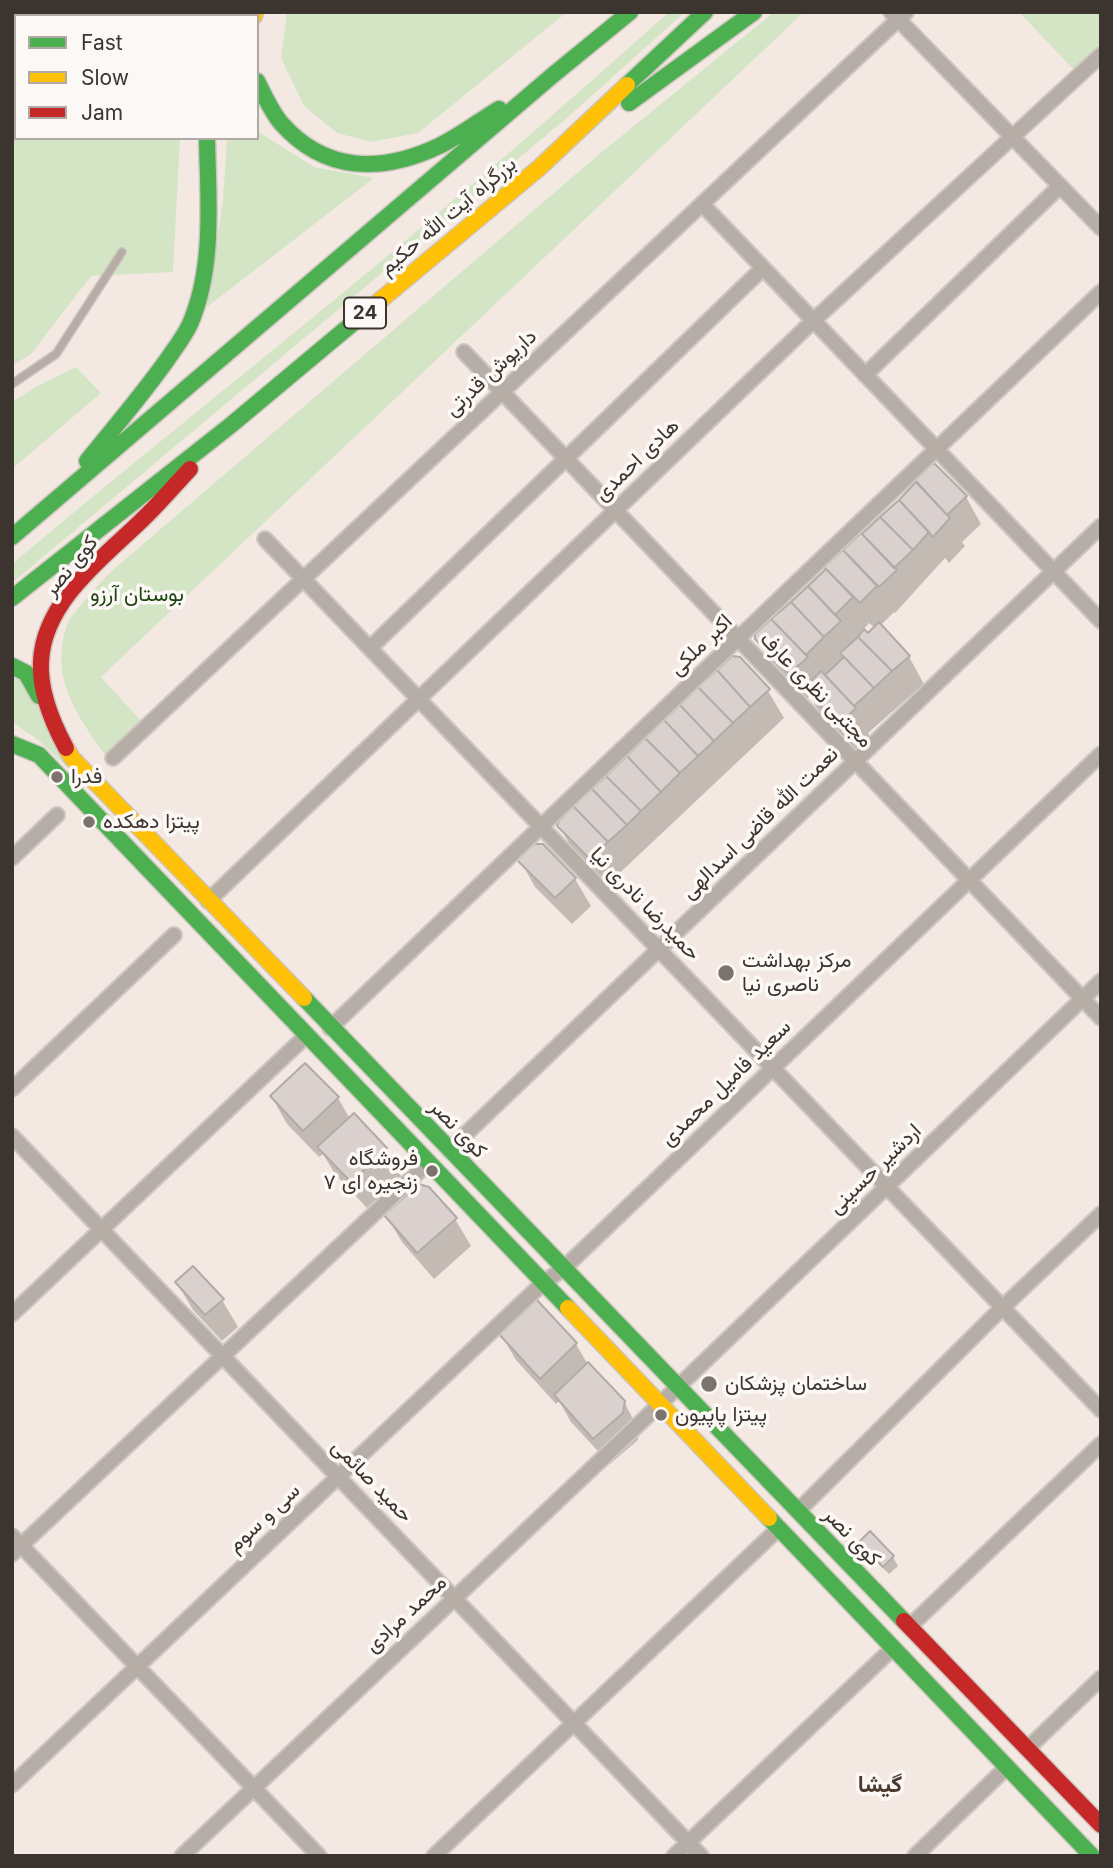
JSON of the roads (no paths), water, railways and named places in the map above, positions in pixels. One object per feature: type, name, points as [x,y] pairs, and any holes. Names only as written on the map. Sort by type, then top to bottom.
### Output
[{"type":"main road","points":[[259,84],[280,121],[303,144],[324,157],[349,164],[394,163],[439,146],[553,75],[617,12]]},
{"type":"main road","name":"بزرگراه آیت الله حکیم","points":[[12,537],[630,12]]},
{"type":"main road","name":"بزرگراه آیت الله حکیم","points":[[12,598],[231,425],[539,167],[705,12]]},
{"type":"main road","points":[[539,167],[754,12]]},
{"type":"main road","points":[[53,503],[150,384],[192,319],[202,283],[206,251],[207,140]]},
{"type":"main road","name":"کوی نصر","points":[[231,425],[139,523],[95,565],[64,601],[43,645],[40,665],[52,723],[72,758],[1101,1825]]},
{"type":"main road","points":[[12,666],[29,675],[52,723]]},
{"type":"main road","points":[[12,734],[38,755],[1092,1856]]},
{"type":"main road","points":[[12,744],[38,755]]},
{"type":"street","points":[[898,15],[1101,228]]},
{"type":"street","name":"داریوش قدرتی","points":[[113,758],[702,204],[898,15]]},
{"type":"street","name":"هادی احمدی","points":[[208,901],[813,321],[1101,55]]},
{"type":"street","points":[[865,375],[1060,186]]},
{"type":"street","points":[[702,204],[1101,621]]},
{"type":"street","points":[[370,648],[763,268]]},
{"type":"street","name":"اکبر ملکی","points":[[330,1028],[1101,292]]},
{"type":"street","name":"مجتبی نظری عارف","points":[[464,352],[1101,1018]]},
{"type":"street","name":"نعمت الله قاضی اسدالهی","points":[[449,1150],[1101,527]]},
{"type":"street","name":"حمیدرضا نادری نیا","points":[[265,539],[1101,1410]]},
{"type":"street","name":"سعید فامیل محمدی","points":[[544,1282],[563,1269],[1101,754]]},
{"type":"street","points":[[12,858],[57,815]]},
{"type":"street","points":[[12,1089],[174,935]]},
{"type":"street","name":"اردشیر حسینی","points":[[660,1404],[1101,981]]},
{"type":"street","points":[[12,1314],[307,1035]]},
{"type":"street","name":"حمید صائمی","points":[[12,1136],[701,1856]]},
{"type":"street","points":[[319,1856],[138,1666],[15,1545],[223,1356],[429,1163]]},
{"type":"street","points":[[798,1511],[1002,1308],[1101,1214]]},
{"type":"street","name":"سی و سوم","points":[[12,1784],[544,1282]]},
{"type":"street","name":"محمد مرادی","points":[[182,1856],[660,1404]]},
{"type":"street","points":[[909,1627],[1101,1444]]},
{"type":"street","points":[[434,1856],[779,1528]]},
{"type":"street","points":[[674,1856],[893,1648]]},
{"type":"street","points":[[1027,1749],[1101,1678]]},
{"type":"street","points":[[915,1856],[1007,1767]]},
{"type":"lane","points":[[12,384],[56,354],[122,252]]},
{"type":"place","name":"فدرا","points":[[57,777]]},
{"type":"place","name":"پیتزا دهکده","points":[[89,822]]},
{"type":"place","name":"مرکز بهداشت ناصری نیا","points":[[726,973]]},
{"type":"place","name":"فروشگاه زنجیره ای ۷","points":[[432,1171]]},
{"type":"place","name":"ساختمان پزشکان","points":[[709,1384]]},
{"type":"place","name":"پیتزا پاپیون","points":[[661,1415]]},
{"type":"district","name":"گیشا","points":[[880,1785]]},
{"type":"park label","name":"بوستان آرزو","points":[[137,595]]}]
